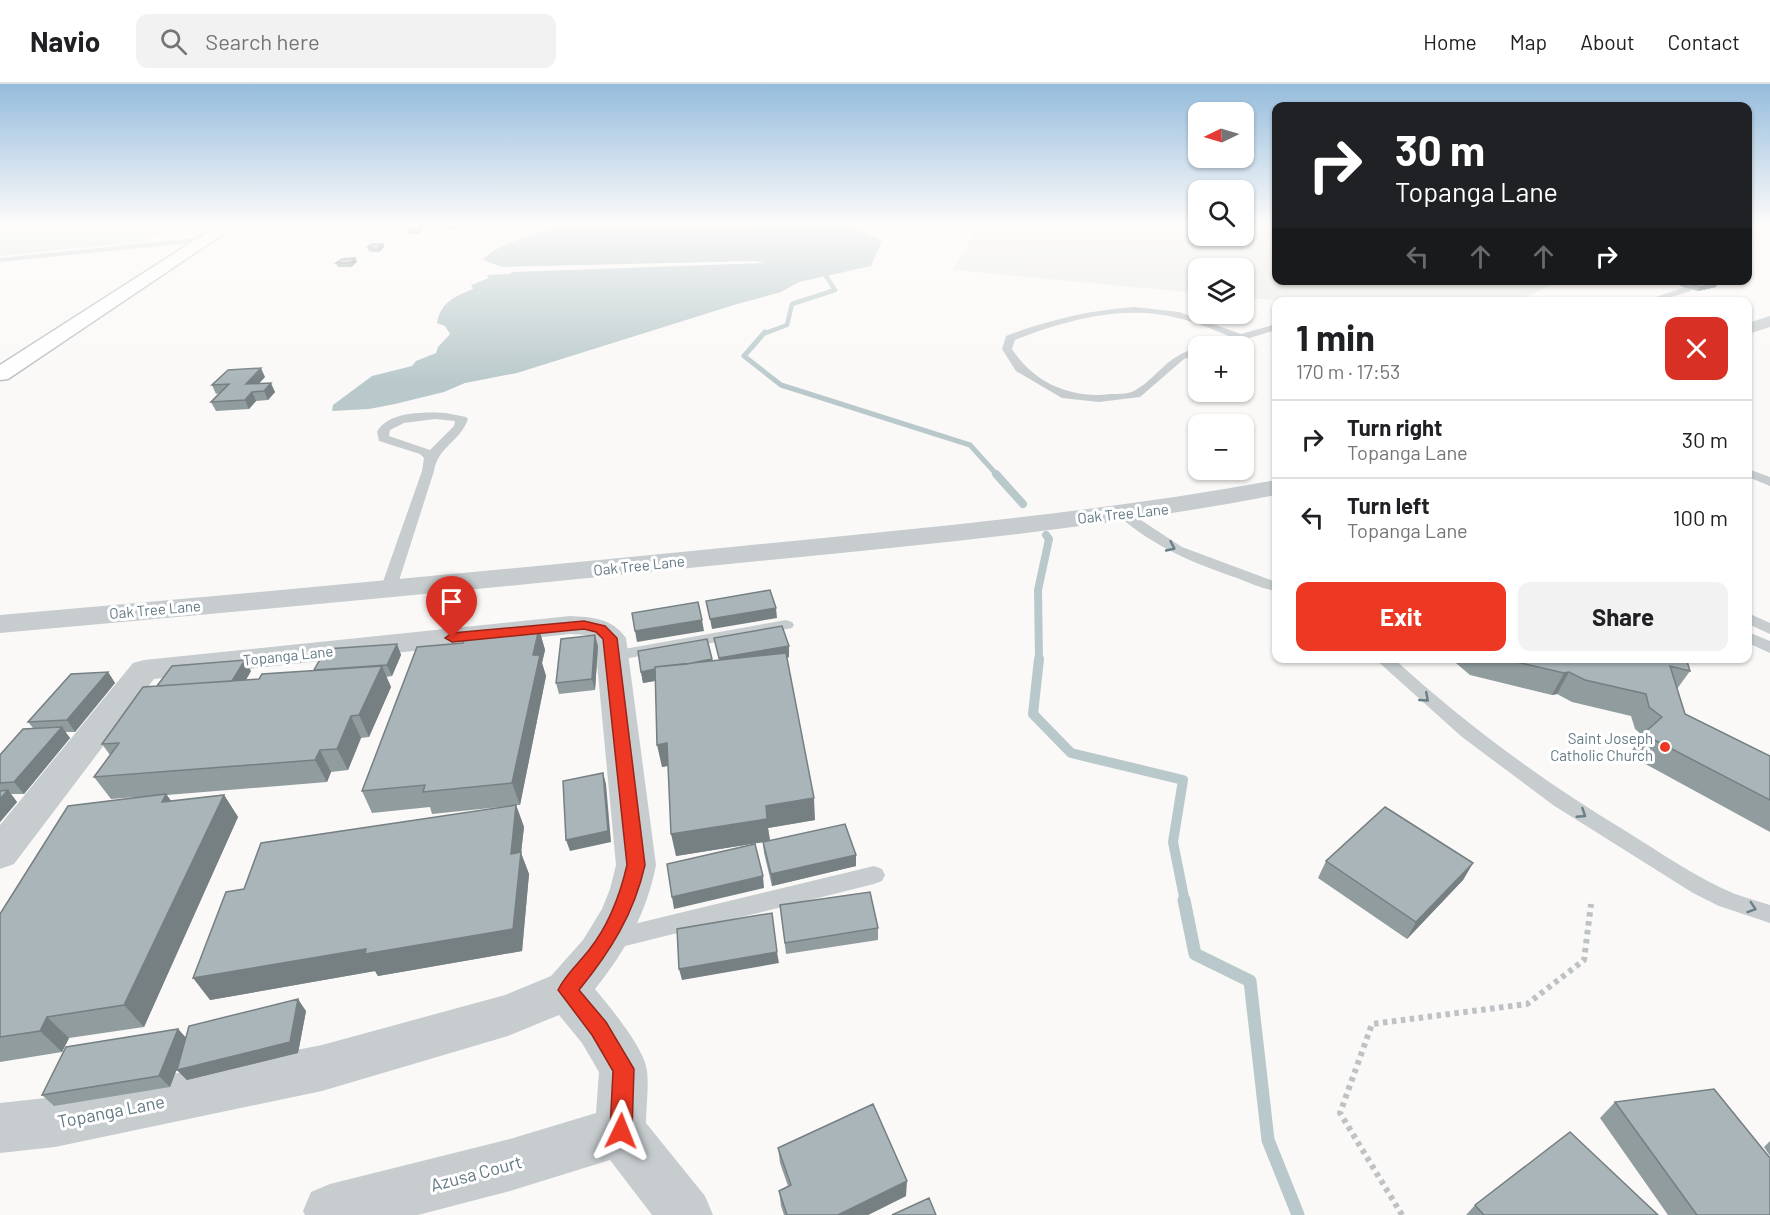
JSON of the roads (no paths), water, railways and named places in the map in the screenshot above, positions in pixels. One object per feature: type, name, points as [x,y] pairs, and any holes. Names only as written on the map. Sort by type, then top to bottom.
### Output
[{"type":"main road","points":[[0,374],[149,277]]},
{"type":"street","points":[[1752,328],[1770,321]]},
{"type":"street","name":"Oak Tree Lane","points":[[0,624],[388,590],[936,535],[1213,501],[1272,489]]},
{"type":"street","name":"Topanga Lane","points":[[0,853],[144,670],[570,625],[593,626],[601,629],[610,638],[636,865],[625,904],[605,941],[567,990],[508,1015],[322,1068],[55,1122],[0,1128]]},
{"type":"street","points":[[567,990],[599,1028],[623,1069],[621,1131],[686,1215]]},
{"type":"street","name":"Azusa Court","points":[[330,1211],[510,1165],[621,1131]]},
{"type":"lane","points":[[1658,296],[1689,289]]},
{"type":"lane","points":[[1188,354],[1180,357],[1136,395],[1100,399],[1066,396],[1020,369],[1007,350],[1010,338],[1038,326],[1119,312],[1152,311],[1178,315],[1236,336]]},
{"type":"lane","points":[[1247,336],[1272,328]]},
{"type":"lane","points":[[388,590],[428,471],[430,457],[459,427],[462,418],[454,416],[414,418],[387,426],[382,432],[382,438],[424,451],[430,457]]},
{"type":"lane","points":[[1752,475],[1770,482]]},
{"type":"lane","points":[[1124,513],[1139,528],[1163,543],[1222,570],[1272,587]]},
{"type":"lane","points":[[1752,620],[1770,629]]},
{"type":"lane","points":[[612,656],[786,624]]},
{"type":"lane","points":[[1752,639],[1770,648]]},
{"type":"lane","points":[[1387,663],[1429,702],[1478,741],[1564,803],[1654,859],[1726,899],[1770,914]]},
{"type":"lane","points":[[605,941],[874,875]]},
{"type":"waterway","points":[[763,334],[787,325],[792,304],[835,290],[827,277]]},
{"type":"waterway","points":[[763,334],[744,356],[781,385],[970,445],[998,476]]},
{"type":"waterway","points":[[996,474],[1023,504]]},
{"type":"waterway","points":[[1039,659],[1038,590],[1049,539],[1046,535]]},
{"type":"waterway","points":[[1039,659],[1033,714],[1071,753],[1183,780],[1173,842],[1185,902]]},
{"type":"waterway","points":[[1184,900],[1195,954],[1250,981],[1268,1140],[1298,1215]]},
{"type":"place","name":"Saint Joseph Catholic Church","points":[[1665,747]]}]
